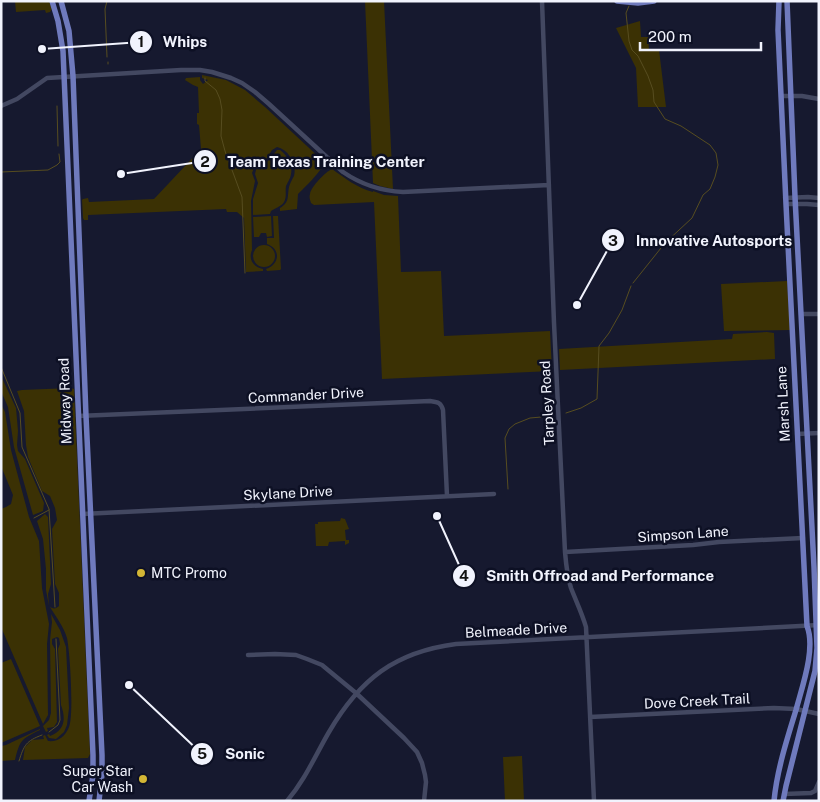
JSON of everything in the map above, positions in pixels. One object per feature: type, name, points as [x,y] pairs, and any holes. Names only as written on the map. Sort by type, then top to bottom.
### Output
[{"type":"main road","name":"Midway Road","points":[[52,1],[62,42],[64,77],[91,699],[93,775],[89,801]]},
{"type":"main road","name":"Midway Road","points":[[61,1],[69,31],[73,76],[102,764],[98,801]]},
{"type":"main road","points":[[617,1],[638,3],[654,1]]},
{"type":"main road","name":"Marsh Lane","points":[[774,801],[780,767],[808,662],[809,630],[807,626],[797,434],[778,30],[779,1]]},
{"type":"main road","name":"Marsh Lane","points":[[784,797],[816,662],[817,625],[816,567],[806,433],[787,1]]},
{"type":"main road","points":[[69,194],[77,194]]},
{"type":"main road","points":[[73,283],[81,283]]},
{"type":"main road","points":[[86,600],[94,599]]},
{"type":"main road","points":[[89,659],[97,658]]},
{"type":"main road","points":[[91,699],[99,699]]},
{"type":"main road","points":[[93,764],[102,764]]},
{"type":"street","name":"Tarpley Road","points":[[542,1],[565,552],[568,577],[583,616],[587,638],[594,801]]},
{"type":"street","points":[[1,106],[17,99],[47,78],[194,70],[212,72],[231,78],[255,92],[343,172],[357,181],[375,188],[404,192],[549,185]]},
{"type":"street","points":[[781,96],[819,99]]},
{"type":"street","points":[[786,201],[819,198]]},
{"type":"street","points":[[795,200],[819,205]]},
{"type":"street","points":[[801,314],[819,314]]},
{"type":"street","name":"Commander Drive","points":[[78,416],[438,402],[442,405],[443,410],[447,496]]},
{"type":"street","points":[[797,434],[819,433]]},
{"type":"street","name":"Skylane Drive","points":[[82,514],[494,494]]},
{"type":"street","name":"Simpson Lane","points":[[565,552],[803,538]]},
{"type":"street","points":[[804,568],[816,567]]},
{"type":"street","name":"Belmeade Drive","points":[[287,801],[304,778],[329,732],[356,693],[372,678],[393,664],[428,649],[456,644],[817,625]]},
{"type":"street","points":[[248,655],[296,655],[322,665],[356,693],[417,752],[426,775],[424,801]]},
{"type":"street","name":"Dove Creek Trail","points":[[590,718],[760,709],[796,709],[819,714]]},
{"type":"street","points":[[784,797],[815,791],[819,782]]},
{"type":"shaded area","points":[[15,1],[49,1],[52,9],[46,13],[45,10],[16,12]]},
{"type":"shaded area","points":[[365,1],[384,1],[393,189],[373,183]]},
{"type":"shaded area","points":[[640,21],[641,37],[648,37],[649,50],[659,50],[666,107],[638,107],[636,68],[616,28]]},
{"type":"shaded area","points":[[202,75],[226,80],[245,90],[323,162],[316,175],[298,194],[297,209],[280,211],[280,208],[287,201],[289,187],[294,176],[295,171],[291,158],[285,151],[277,147],[254,168],[252,173],[255,181],[251,201],[251,259],[263,271],[246,272],[244,218],[237,212],[227,212],[226,209],[88,215],[88,220],[83,218],[83,199],[88,198],[89,202],[154,199],[201,149],[199,125],[197,124],[197,113],[199,113],[198,87],[185,80],[186,78],[200,77],[203,84],[208,80],[202,78]]},
{"type":"shaded area","points":[[277,150],[280,150],[286,156],[291,166],[285,200],[282,205],[271,211],[270,214],[253,215],[253,199],[258,183],[255,174],[256,170],[258,166],[268,161]]},
{"type":"shaded area","points":[[332,169],[362,188],[384,195],[398,196],[401,272],[441,271],[444,336],[550,331],[552,371],[382,379],[374,202],[314,205],[311,203],[311,191],[322,176]]},
{"type":"shaded area","points":[[271,216],[272,236],[267,237],[266,233],[261,233],[259,237],[254,237],[253,217]]},
{"type":"shaded area","points":[[273,216],[278,216],[281,269],[267,271],[266,269],[274,264],[277,256],[275,249],[267,244],[267,238],[274,238]]},
{"type":"shaded area","points":[[264,245],[272,248],[275,256],[272,264],[264,267],[256,264],[253,256],[256,248]]},
{"type":"shaded area","points":[[787,281],[790,330],[724,331],[721,284]]},
{"type":"shaded area","points":[[774,333],[775,359],[560,370],[559,349],[732,339],[733,334]]},
{"type":"shaded area","points":[[1,376],[16,408],[18,451],[25,459],[44,503],[43,511],[33,515],[14,447],[8,407],[1,391]]},
{"type":"shaded area","points":[[74,389],[90,754],[88,758],[23,760],[25,747],[32,740],[44,739],[43,736],[45,735],[48,741],[55,741],[65,734],[69,727],[71,697],[67,638],[50,607],[57,608],[59,606],[59,593],[55,584],[52,529],[57,520],[55,508],[50,496],[42,491],[28,457],[24,411],[17,391]]},
{"type":"shaded area","points":[[1,404],[5,412],[11,450],[29,517],[39,541],[42,588],[49,624],[47,644],[48,715],[43,724],[1,627],[1,509],[11,504],[13,495],[1,466]]},
{"type":"shaded area","points":[[45,514],[48,517],[51,584],[48,594],[49,606],[46,590],[43,539],[37,521]]},
{"type":"shaded area","points":[[341,518],[345,519],[349,529],[345,530],[346,540],[349,540],[349,543],[345,545],[345,541],[329,542],[328,546],[316,546],[315,524],[318,524],[318,522],[340,521]]},
{"type":"shaded area","points":[[51,614],[60,630],[66,647],[69,708],[67,725],[64,732],[56,739],[49,738],[47,735],[49,734],[50,736],[59,731],[64,719],[61,705],[58,649],[60,644],[57,637],[52,639],[52,644],[55,649],[57,722],[54,727],[47,728],[48,731],[46,732],[43,726],[49,720],[51,713]]},
{"type":"shaded area","points":[[11,659],[40,726],[1,743],[1,663]]},
{"type":"shaded area","points":[[40,729],[22,741],[15,760],[1,761],[1,746]]},
{"type":"shaded area","points":[[522,756],[524,801],[505,801],[503,757]]},
{"type":"waterway","points":[[107,1],[105,9],[107,57]]},
{"type":"waterway","points":[[629,6],[626,13],[629,41],[632,50],[638,56],[648,76],[653,90],[654,102],[665,119],[681,126],[710,145],[716,153],[718,165],[710,189],[703,195],[692,218],[665,243],[633,283]]},
{"type":"waterway","points":[[205,78],[205,81],[216,90],[220,99],[222,110],[221,136],[242,197],[245,273]]},
{"type":"waterway","points":[[57,106],[58,146]]},
{"type":"waterway","points":[[1,172],[48,170],[60,162],[59,154]]},
{"type":"waterway","points":[[566,413],[581,408],[597,399],[599,346],[622,310],[631,286]]},
{"type":"waterway","points":[[1,367],[20,413],[22,447],[49,509],[55,607]]},
{"type":"waterway","points":[[508,489],[505,438],[509,429],[515,424],[530,418],[553,416]]},
{"type":"waterway","points":[[34,518],[49,510]]},
{"type":"waterway","points":[[49,732],[58,725],[60,720],[56,639]]},
{"type":"waterway","points":[[19,761],[26,744],[42,735]]},
{"type":"place","name":"Whips","points":[[42,49]]},
{"type":"place","name":"Team Texas Training Center","points":[[121,174]]},
{"type":"place","name":"Innovative Autosports","points":[[577,305]]},
{"type":"place","name":"Smith Offroad and Performance","points":[[437,516]]},
{"type":"place","name":"MTC Promo","points":[[141,573]]},
{"type":"place","name":"Sonic","points":[[129,685]]},
{"type":"place","name":"Super Star Car Wash","points":[[143,779]]}]
